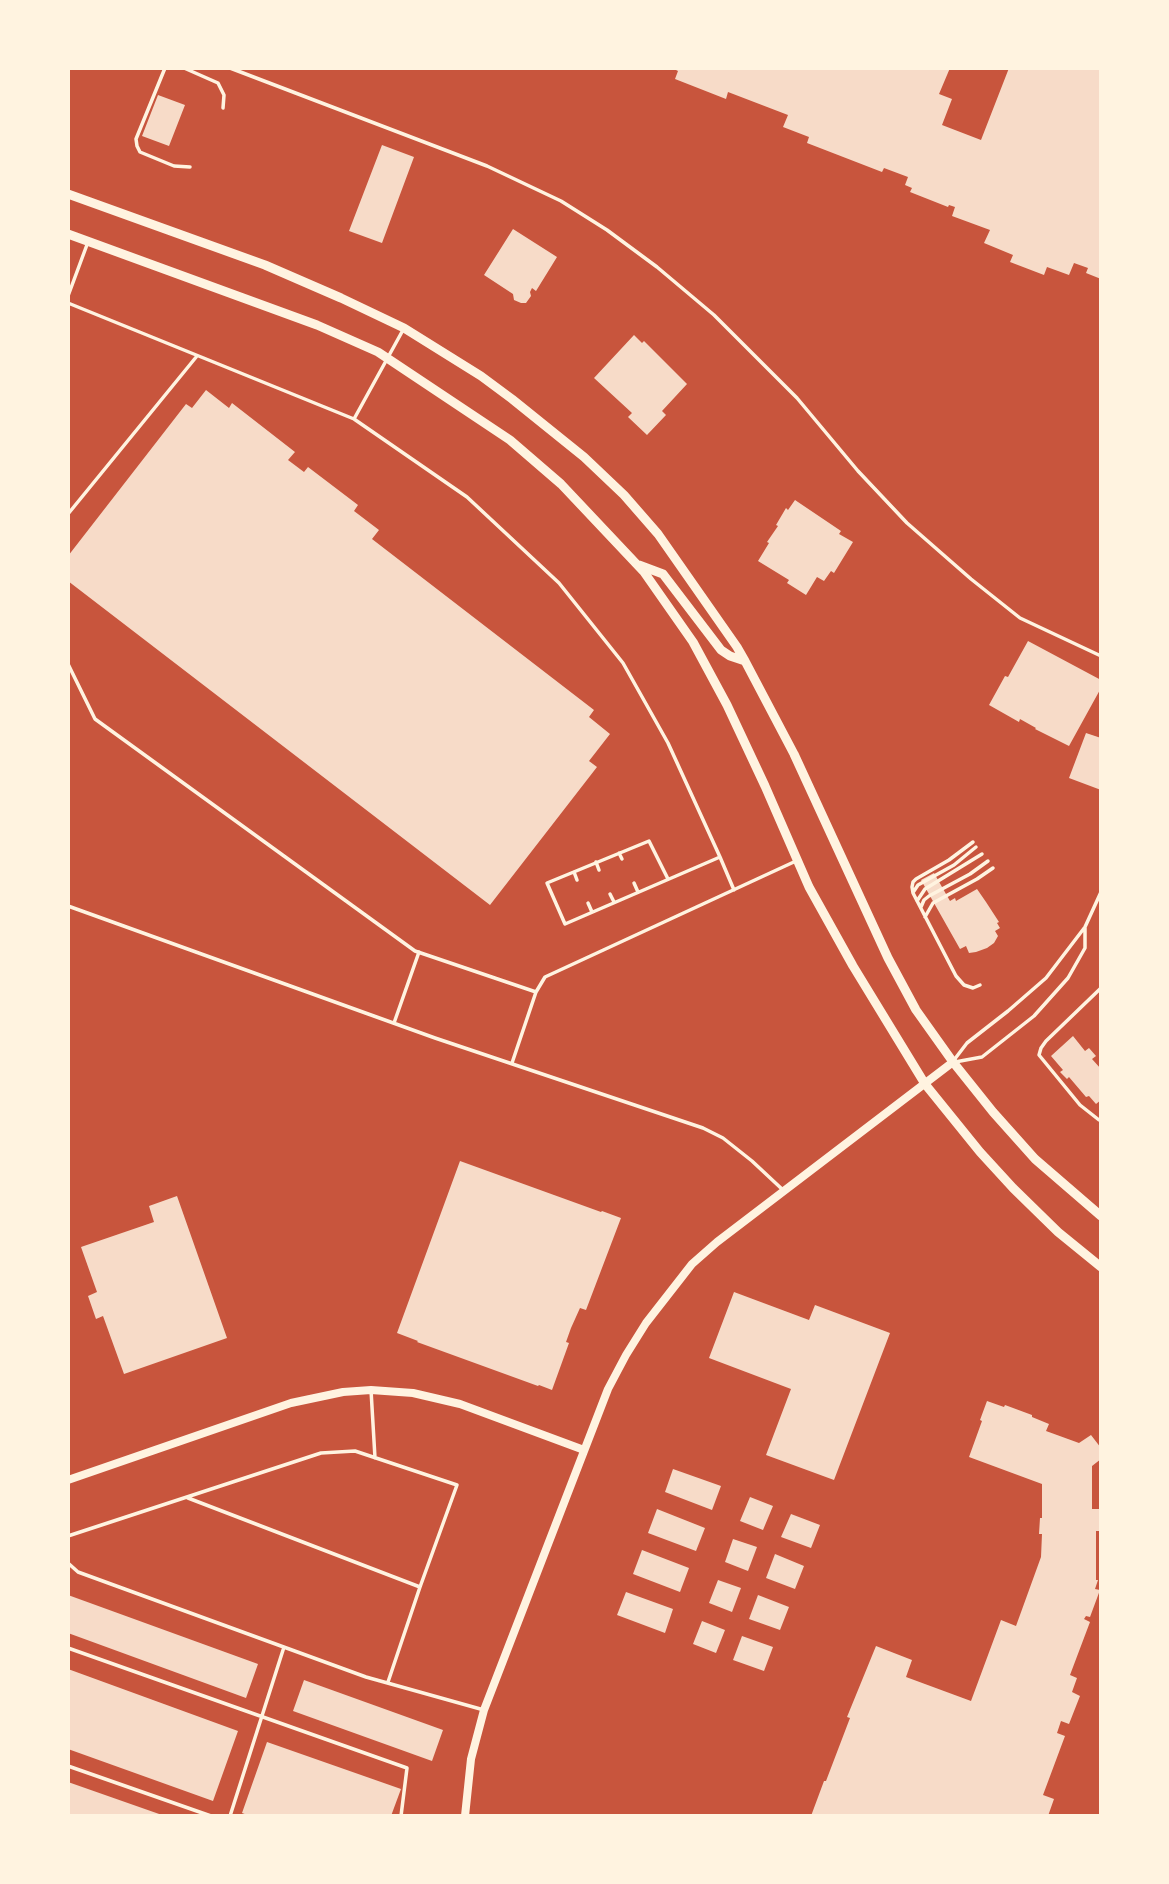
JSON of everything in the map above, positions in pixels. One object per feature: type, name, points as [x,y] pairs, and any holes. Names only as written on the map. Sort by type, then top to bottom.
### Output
[{"type":"main road","points":[[68,194],[265,265],[404,328],[481,376],[584,457],[624,495],[658,534],[745,661],[794,754],[888,958],[916,1010],[953,1062],[1035,1159],[1101,1216]]},
{"type":"main road","points":[[68,234],[317,325],[378,352],[510,440],[561,484],[637,564],[693,642],[722,694],[809,887],[925,1084],[1013,1188],[1058,1232],[1101,1267]]},
{"type":"main road","points":[[637,564],[663,574],[721,650],[745,661]]},
{"type":"street","points":[[465,1816],[471,1759],[484,1710],[608,1389],[646,1323],[692,1264],[717,1242],[953,1062]]},
{"type":"street","points":[[68,1480],[291,1403],[343,1392],[370,1390],[413,1393],[460,1404],[584,1450]]},
{"type":"lane","points":[[165,68],[136,139],[136,146],[140,152],[174,166],[190,167]]},
{"type":"lane","points":[[184,68],[218,83],[224,95],[223,108]]},
{"type":"lane","points":[[230,68],[487,166],[561,201],[607,230],[657,267],[713,315],[797,398],[858,471],[907,523],[971,579],[1020,618],[1101,656]]},
{"type":"lane","points":[[68,296],[89,241]]},
{"type":"lane","points":[[68,303],[354,419],[467,497],[559,583],[623,663],[668,743],[734,890]]},
{"type":"lane","points":[[354,419],[404,328]]},
{"type":"lane","points":[[68,514],[197,356]]},
{"type":"lane","points":[[68,664],[94,719],[415,951],[536,992]]},
{"type":"lane","points":[[668,879],[649,841],[547,883],[565,924],[720,857]]},
{"type":"lane","points":[[972,842],[913,882],[912,893],[956,976],[964,985],[973,988],[980,985]]},
{"type":"lane","points":[[912,893],[918,885],[954,865],[976,847]]},
{"type":"lane","points":[[619,853],[622,859]]},
{"type":"lane","points":[[916,901],[925,889],[982,854]]},
{"type":"lane","points":[[512,1063],[536,992],[545,977],[797,860]]},
{"type":"lane","points":[[921,909],[929,897],[988,861]]},
{"type":"lane","points":[[596,862],[599,870]]},
{"type":"lane","points":[[925,917],[933,903],[993,868]]},
{"type":"lane","points":[[574,872],[577,880]]},
{"type":"lane","points":[[634,883],[638,892]]},
{"type":"lane","points":[[953,1062],[967,1043],[1046,978],[1086,927],[1101,892]]},
{"type":"lane","points":[[610,894],[614,902]]},
{"type":"lane","points":[[587,902],[592,912]]},
{"type":"lane","points":[[68,906],[394,1023],[702,1128],[723,1139],[785,1192]]},
{"type":"lane","points":[[953,1062],[982,1057],[1034,1016],[1068,978],[1085,948],[1086,927]]},
{"type":"lane","points":[[394,1023],[419,952]]},
{"type":"lane","points":[[1098,1120],[1080,1105],[1040,1055],[1045,1041],[1101,988]]},
{"type":"lane","points":[[370,1390],[375,1458]]},
{"type":"lane","points":[[68,1536],[321,1453],[355,1451],[457,1486],[388,1682]]},
{"type":"lane","points":[[186,1497],[420,1587]]},
{"type":"lane","points":[[68,1563],[78,1572],[366,1677],[484,1710]]},
{"type":"lane","points":[[230,1816],[284,1647]]},
{"type":"lane","points":[[68,1648],[407,1768],[401,1816]]},
{"type":"lane","points":[[68,1766],[211,1816]]},
{"type":"building","points":[[672,68],[950,68],[939,94],[952,99],[942,125],[981,140],[1009,68],[1101,68],[1101,279],[1086,273],[1088,268],[1074,263],[1069,275],[1047,267],[1044,275],[1010,262],[1013,255],[984,243],[990,230],[952,216],[955,207],[948,207],[910,192],[912,188],[905,185],[908,177],[884,168],[882,172],[807,143],[809,137],[783,127],[788,115],[728,92],[726,99],[675,79],[678,71]]},
{"type":"building","points":[[158,95],[185,105],[169,146],[142,136]]},
{"type":"building","points":[[382,145],[414,157],[382,243],[349,231]]},
{"type":"building","points":[[513,229],[557,257],[536,291],[532,288],[526,303],[514,300],[513,294],[484,275]]},
{"type":"building","points":[[634,335],[642,343],[644,341],[687,384],[662,411],[666,415],[647,435],[628,417],[632,413],[594,378]]},
{"type":"building","points":[[206,390],[229,408],[232,403],[295,452],[288,460],[304,472],[308,467],[358,505],[354,511],[379,530],[372,539],[594,710],[589,717],[610,734],[589,761],[597,767],[490,905],[68,581],[68,556],[186,404],[192,408]]},
{"type":"building","points":[[795,500],[853,542],[834,573],[831,571],[824,581],[817,577],[806,595],[787,583],[789,580],[758,561],[786,508],[788,510]]},
{"type":"building","points":[[1028,641],[1101,680],[1101,688],[1069,746],[989,705]]},
{"type":"building","points":[[1086,733],[1101,738],[1101,790],[1069,778]]},
{"type":"building","points":[[934,873],[950,901],[955,898],[956,901],[977,889],[999,922],[997,923],[1000,928],[995,931],[998,936],[994,943],[976,952],[969,953],[966,946],[960,949],[921,880]]},
{"type":"building","points":[[1073,1036],[1085,1051],[1089,1048],[1096,1056],[1092,1059],[1101,1069],[1101,1100],[1096,1104],[1089,1096],[1086,1097],[1069,1077],[1067,1079],[1060,1072],[1063,1070],[1051,1056]]},
{"type":"building","points":[[460,1161],[621,1218],[586,1310],[580,1308],[571,1328],[566,1342],[569,1343],[552,1390],[397,1333]]},
{"type":"building","points":[[177,1196],[227,1338],[124,1374],[103,1316],[96,1319],[88,1296],[97,1292],[81,1247],[154,1222],[149,1206]]},
{"type":"building","points":[[734,1292],[809,1320],[815,1305],[890,1333],[834,1480],[766,1455],[791,1389],[709,1358]]},
{"type":"building","points":[[987,1401],[1032,1415],[1049,1424],[1046,1431],[1079,1443],[1091,1435],[1101,1448],[1101,1459],[1092,1466],[1092,1509],[1101,1509],[1101,1531],[1096,1531],[1098,1580],[1095,1589],[1100,1590],[1090,1617],[1086,1616],[1084,1619],[1090,1622],[1070,1675],[1077,1678],[1072,1692],[1080,1696],[1069,1724],[1061,1721],[1057,1733],[1065,1736],[1043,1795],[1054,1799],[1048,1816],[811,1816],[876,1646],[912,1660],[906,1677],[971,1701],[1001,1620],[1016,1626],[1041,1557],[1042,1534],[1039,1534],[1042,1484],[969,1457]]},
{"type":"building","points":[[673,1469],[721,1486],[712,1510],[665,1492]]},
{"type":"building","points":[[750,1497],[773,1506],[763,1530],[740,1521]]},
{"type":"building","points":[[657,1509],[705,1528],[696,1551],[648,1533]]},
{"type":"building","points":[[791,1514],[820,1525],[811,1548],[781,1537]]},
{"type":"building","points":[[733,1539],[757,1547],[748,1571],[725,1562]]},
{"type":"building","points":[[642,1550],[689,1568],[680,1592],[633,1574]]},
{"type":"building","points":[[775,1554],[804,1566],[795,1589],[766,1578]]},
{"type":"building","points":[[718,1580],[741,1588],[732,1612],[709,1603]]},
{"type":"building","points":[[626,1592],[673,1609],[665,1633],[617,1615]]},
{"type":"building","points":[[68,1595],[258,1664],[246,1698],[68,1633]]},
{"type":"building","points":[[758,1595],[789,1607],[780,1630],[749,1619]]},
{"type":"building","points":[[702,1621],[725,1630],[716,1653],[693,1644]]},
{"type":"building","points":[[742,1636],[773,1647],[764,1671],[733,1660]]},
{"type":"building","points":[[68,1669],[238,1731],[213,1801],[68,1749]]},
{"type":"building","points":[[304,1680],[443,1730],[432,1761],[293,1711]]},
{"type":"building","points":[[267,1742],[401,1789],[391,1816],[250,1816],[242,1813]]},
{"type":"building","points":[[68,1782],[162,1815],[68,1816]]}]
